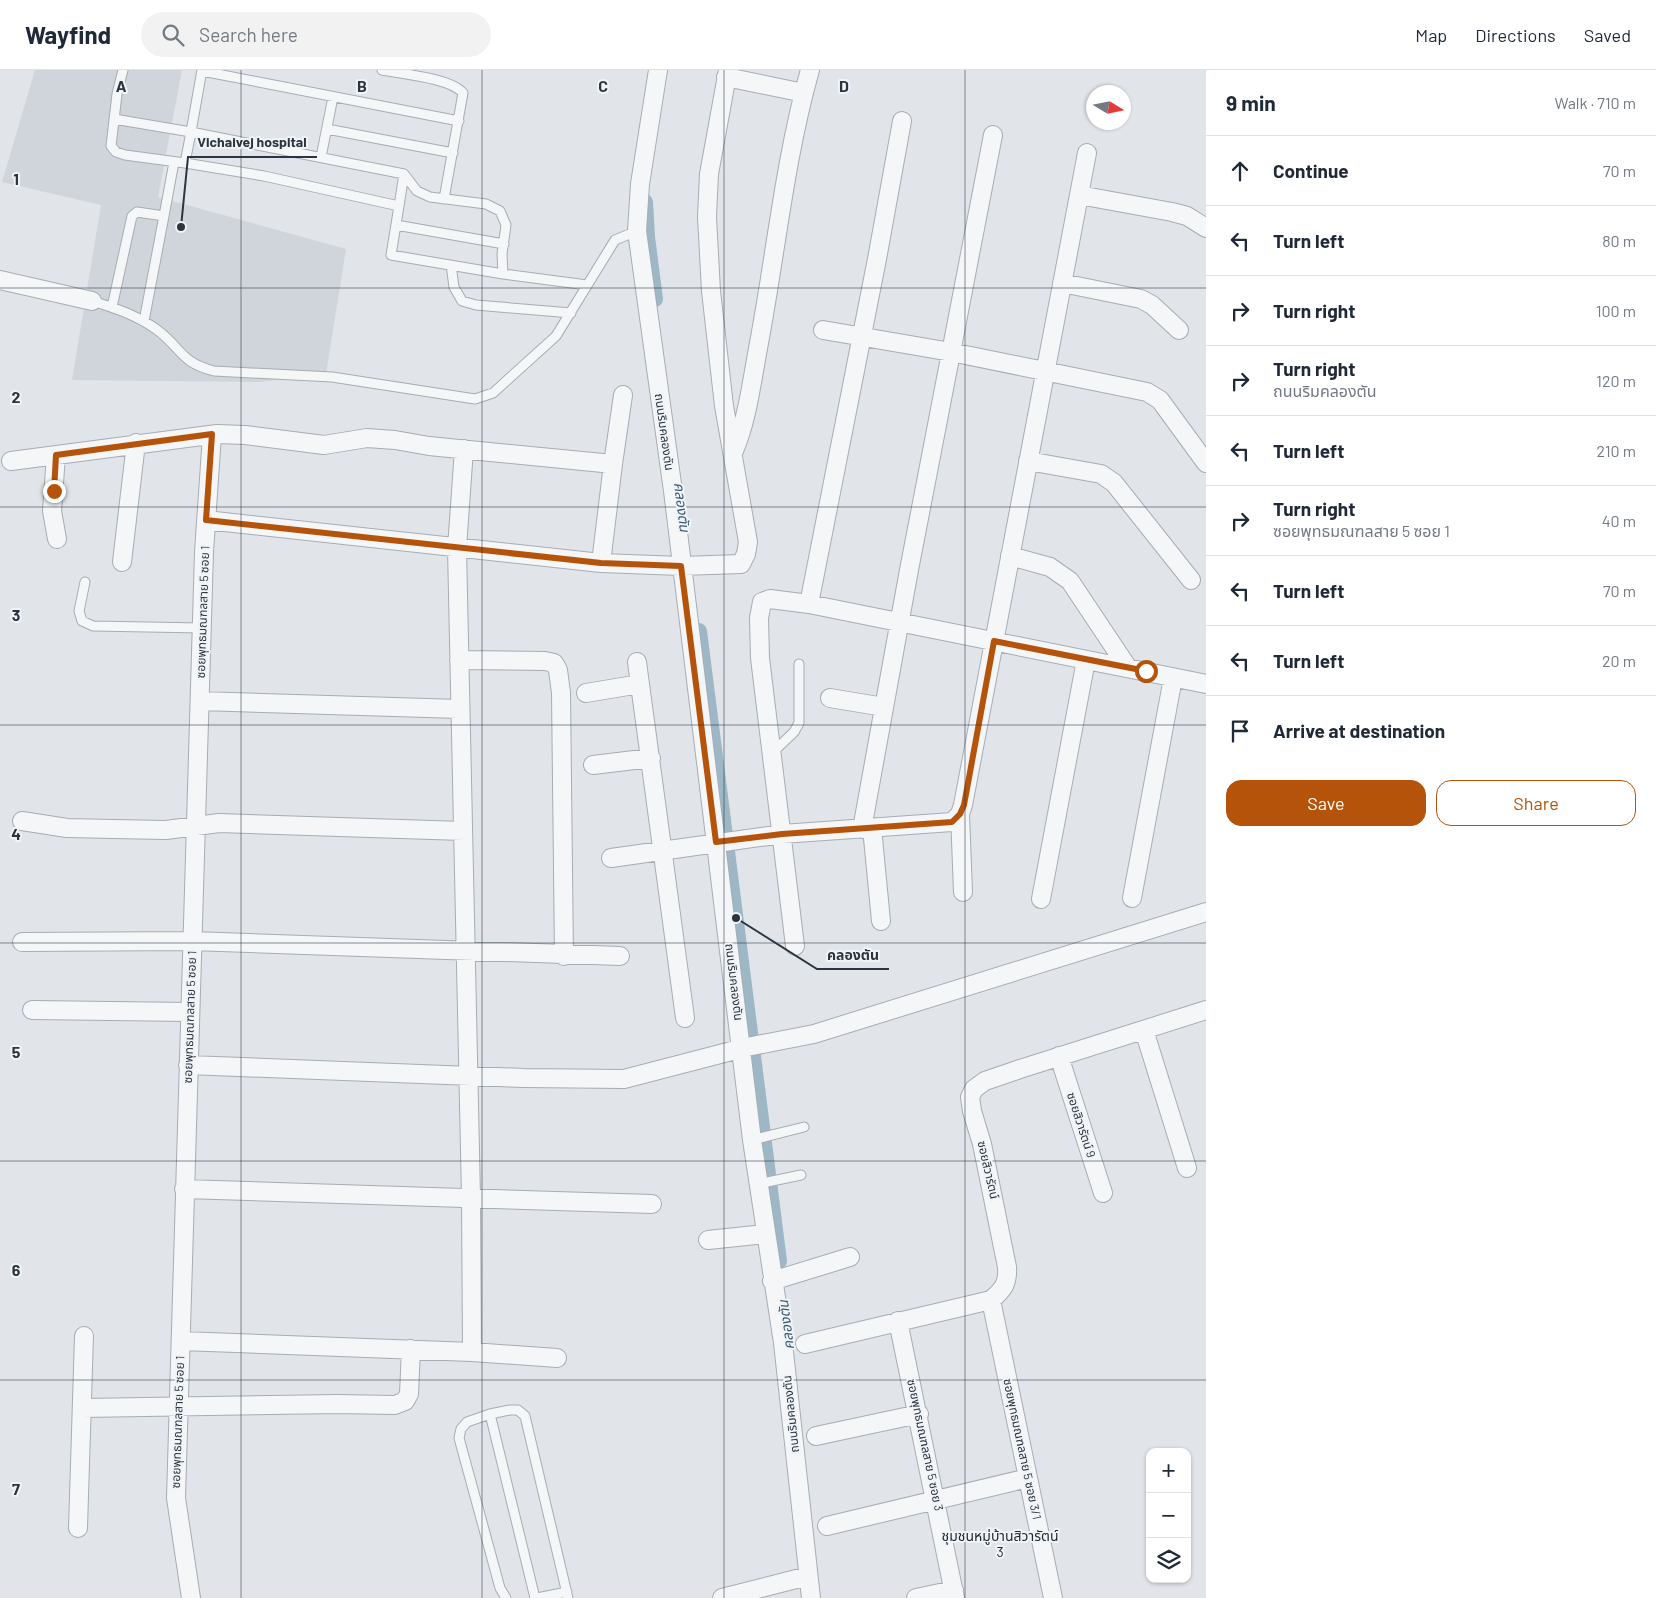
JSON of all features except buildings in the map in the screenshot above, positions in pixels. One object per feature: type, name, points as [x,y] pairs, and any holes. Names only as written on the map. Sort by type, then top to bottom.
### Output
[{"type":"street","name":"ถนนริมคลองตัน","points":[[658,70],[640,184],[637,231],[751,1047],[755,1140],[765,1234],[780,1278],[783,1343],[811,1598]]},
{"type":"street","points":[[732,456],[740,438],[804,93],[810,70]]},
{"type":"street","points":[[206,520],[601,563],[685,566],[741,564],[746,554],[748,542],[732,456],[711,291],[707,217],[709,174],[727,74],[804,93]]},
{"type":"street","points":[[809,604],[902,121]]},
{"type":"street","points":[[881,921],[867,828],[884,707],[993,135]]},
{"type":"street","points":[[612,858],[782,834],[952,822],[960,814],[964,805],[1087,153]]},
{"type":"street","points":[[1079,195],[1172,212],[1187,216],[1206,228]]},
{"type":"street","points":[[0,280],[92,301]]},
{"type":"street","points":[[1062,283],[1141,299],[1152,304],[1179,330]]},
{"type":"street","points":[[823,330],[862,335],[951,352],[1147,392],[1160,400],[1206,463]]},
{"type":"street","points":[[601,563],[623,395]]},
{"type":"street","points":[[11,461],[212,434],[245,435],[324,445],[367,438],[464,450],[613,464]]},
{"type":"street","name":"ซอยพุทธมณฑลสาย 5 ซอย 1","points":[[191,1598],[176,1498],[202,628],[206,520],[212,434]]},
{"type":"street","points":[[122,562],[136,443]]},
{"type":"street","points":[[464,450],[457,548],[471,1198],[472,1352]]},
{"type":"street","points":[[56,455],[52,511],[57,539]]},
{"type":"street","points":[[1028,461],[1101,474],[1114,483],[1191,580]]},
{"type":"street","points":[[1010,556],[1050,567],[1070,581],[1128,668]]},
{"type":"street","points":[[795,946],[760,658],[759,618],[762,602],[770,599],[809,604],[1206,684]]},
{"type":"street","points":[[460,660],[545,661],[554,663],[558,670],[561,693],[564,956]]},
{"type":"street","points":[[1041,899],[1086,660]]},
{"type":"street","points":[[637,662],[664,850],[685,1018]]},
{"type":"street","points":[[1132,898],[1173,678]]},
{"type":"street","points":[[586,693],[640,684]]},
{"type":"street","points":[[830,698],[884,707]]},
{"type":"street","points":[[200,700],[460,709]]},
{"type":"street","points":[[593,765],[650,758]]},
{"type":"street","points":[[960,814],[962,892]]},
{"type":"street","points":[[22,821],[67,828],[166,830],[219,823],[463,831]]},
{"type":"street","points":[[188,1066],[468,1076],[624,1079],[751,1047],[814,1034],[1206,912]]},
{"type":"street","points":[[22,942],[192,941],[564,956],[620,956]]},
{"type":"street","points":[[32,1010],[190,1012]]},
{"type":"street","name":"ซอยสิวารัตน์","points":[[991,1300],[1004,1289],[1007,1267],[1000,1226],[970,1097],[974,1089],[985,1082],[1059,1056],[1206,1010]]},
{"type":"street","points":[[1144,1030],[1187,1168]]},
{"type":"street","name":"ซอยสิวารัตน์ 9","points":[[1059,1056],[1103,1193]]},
{"type":"street","points":[[184,1188],[652,1204]]},
{"type":"street","points":[[708,1240],[765,1234]]},
{"type":"street","points":[[780,1278],[850,1256]]},
{"type":"street","points":[[805,1344],[991,1300]]},
{"type":"street","name":"ซอยพุทธมณฑลสาย 5 ซอย 3/1","points":[[991,1300],[1053,1598]]},
{"type":"street","name":"ซอยพุทธมณฑลสาย 5 ซอย 3","points":[[898,1321],[954,1594]]},
{"type":"street","points":[[78,1528],[84,1336]]},
{"type":"street","points":[[181,1341],[411,1349],[557,1358]]},
{"type":"street","points":[[82,1408],[338,1404],[395,1405],[405,1401],[409,1394],[411,1349]]},
{"type":"street","points":[[816,1436],[918,1414]]},
{"type":"street","points":[[828,1526],[1028,1478]]},
{"type":"street","points":[[722,1598],[808,1576]]},
{"type":"street","points":[[916,1598],[954,1594]]},
{"type":"lane","points":[[123,70],[110,139],[111,146],[116,152],[125,155],[264,176],[399,206]]},
{"type":"lane","points":[[382,70],[458,87],[463,93],[444,199]]},
{"type":"lane","points":[[185,163],[202,71],[459,121]]},
{"type":"lane","points":[[321,157],[333,97]]},
{"type":"lane","points":[[114,119],[191,132],[404,174],[417,191],[444,199],[486,204],[500,211],[506,225],[503,274]]},
{"type":"lane","points":[[327,129],[453,153]]},
{"type":"lane","points":[[144,321],[174,162]]},
{"type":"lane","points":[[404,174],[390,255],[503,274],[587,285]]},
{"type":"lane","points":[[112,307],[132,216],[137,212],[164,216]]},
{"type":"lane","points":[[396,225],[504,244]]},
{"type":"lane","points":[[92,301],[112,307],[144,321],[158,330],[176,350],[196,367],[214,371],[332,377],[475,398],[493,393],[556,336],[616,240],[637,231]]},
{"type":"lane","points":[[451,265],[454,288],[462,301],[476,305],[571,313]]},
{"type":"lane","points":[[85,582],[79,610],[82,621],[93,626],[202,628]]},
{"type":"lane","points":[[772,753],[794,732],[799,722],[799,664]]},
{"type":"lane","points":[[755,1140],[804,1127]]},
{"type":"lane","points":[[761,1183],[801,1175]]},
{"type":"lane","points":[[490,1414],[536,1598],[567,1595],[525,1416],[518,1410],[510,1410],[490,1414],[467,1422],[461,1429],[459,1438],[500,1588],[506,1598]]},
{"type":"shaded area","points":[[35,70],[182,70],[158,197],[346,249],[326,374],[259,382],[72,380],[101,205],[2,182]]},
{"type":"waterway","name":"คลองตัน","points":[[645,202],[647,237],[655,299]]},
{"type":"waterway","name":"คลองตัน","points":[[699,631],[779,1261]]},
{"type":"place","name":"Vichaivej hospital","points":[[181,227]]},
{"type":"place","name":"คลองตัน","points":[[736,918]]},
{"type":"district","name":"ชุมชนหมู่บ้านสิวารัตน์ 3","points":[[1000,1544]]},
{"type":"route","points":[[54,491],[56,455],[212,434],[206,520],[601,563],[681,566],[716,842],[782,834],[952,822],[960,814],[964,805],[994,641],[1146,671]]}]
